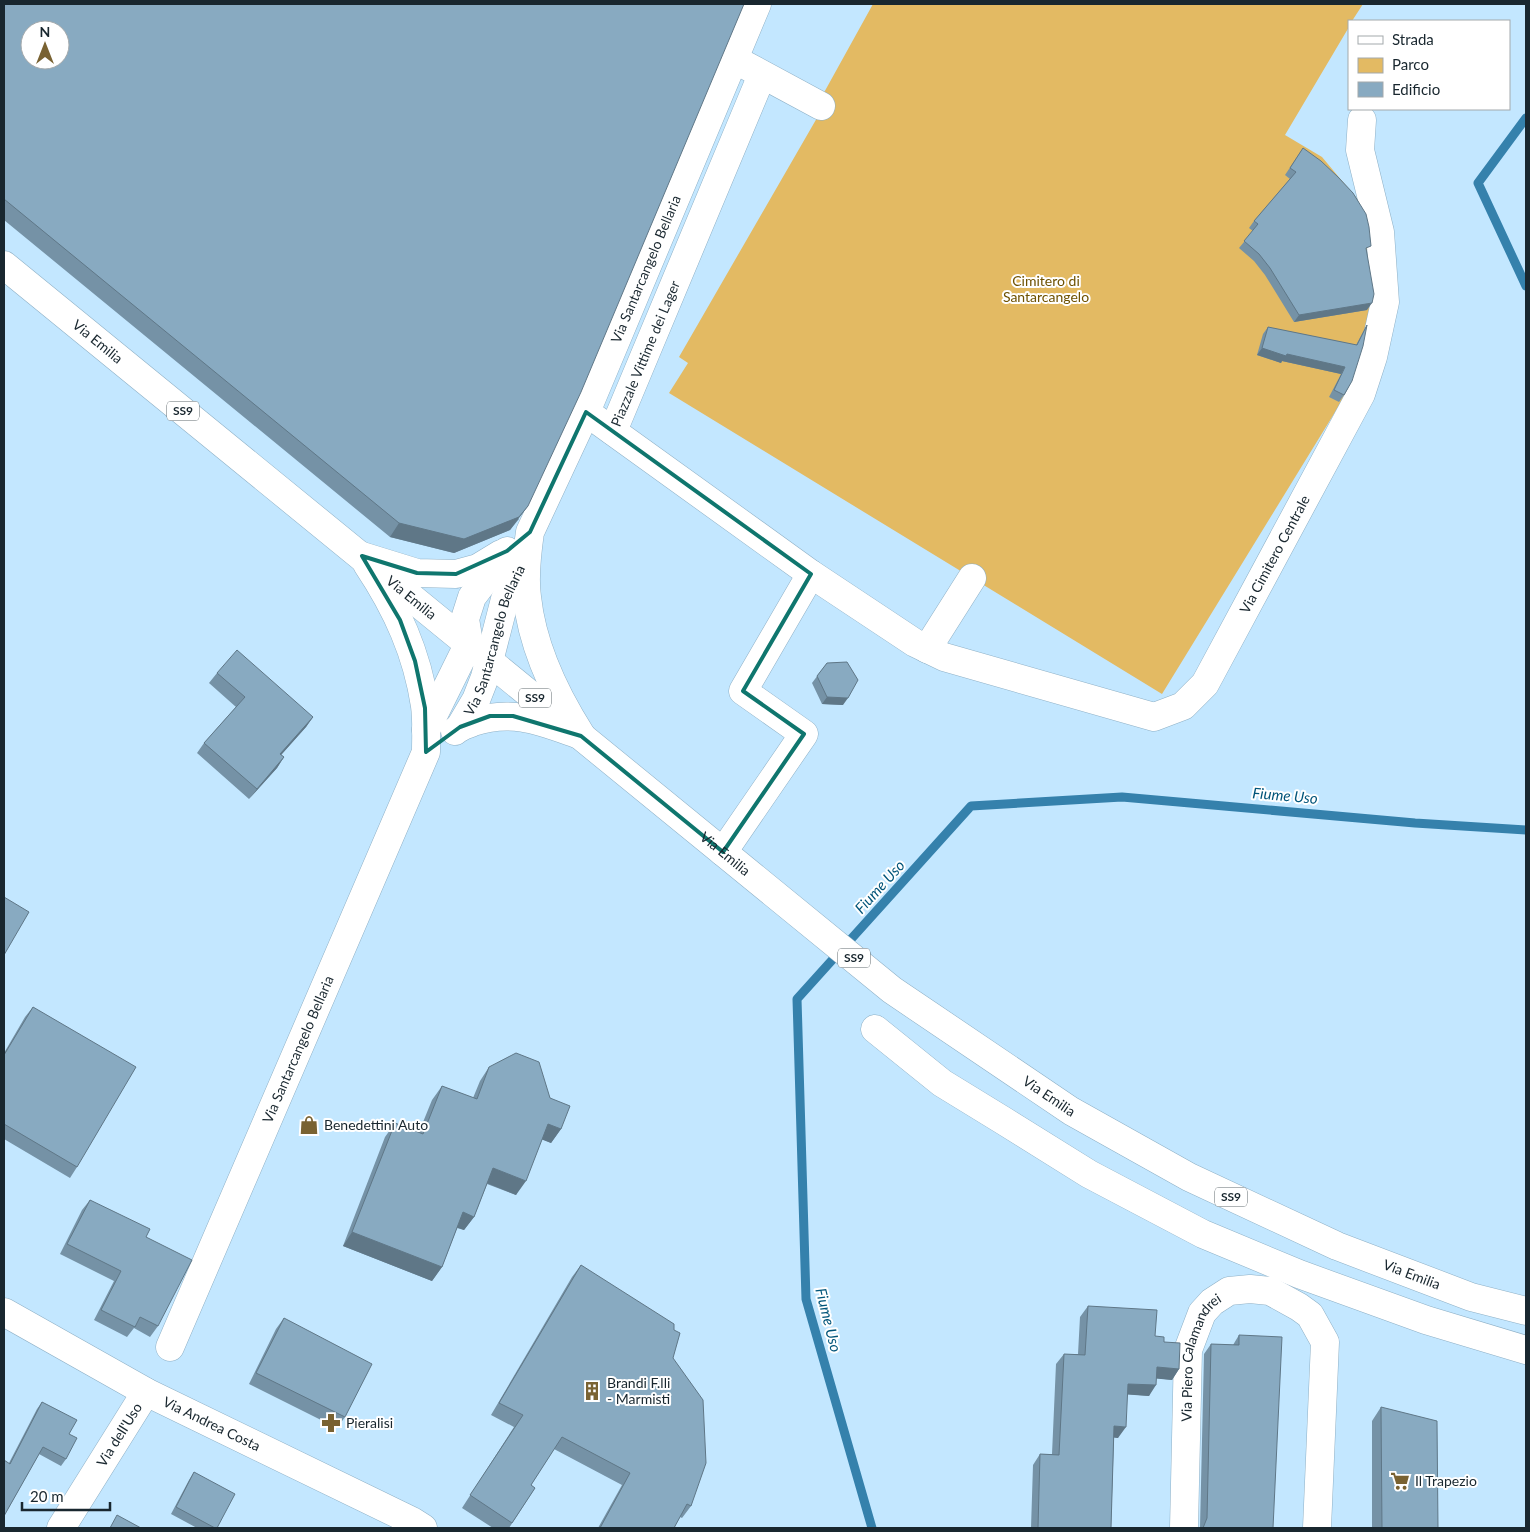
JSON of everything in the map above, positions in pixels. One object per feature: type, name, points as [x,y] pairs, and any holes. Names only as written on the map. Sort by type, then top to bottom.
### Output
[{"type":"street","name":"Via Santarcangelo Bellaria","points":[[460,727],[476,700],[485,677],[478,652],[465,619],[472,597],[521,545],[586,412],[757,4]]},
{"type":"street","points":[[733,58],[821,106]]},
{"type":"street","name":"Piazzale Vittime dei Lager","points":[[762,75],[613,431],[811,574],[921,646]]},
{"type":"street","name":"Via Cimitero Centrale","points":[[921,646],[944,657],[1154,717],[1183,706],[1205,684],[1361,394],[1373,357],[1384,302],[1380,232],[1360,150],[1362,120]]},
{"type":"street","name":"Via Emilia","points":[[4,265],[892,990],[1071,1111],[1189,1177],[1336,1246],[1471,1297],[1526,1311]]},
{"type":"street","points":[[586,412],[613,431]]},
{"type":"street","name":"Via Santarcangelo Bellaria","points":[[362,556],[418,573],[456,574],[478,568],[521,545]]},
{"type":"street","name":"Via Santarcangelo Bellaria","points":[[521,545],[526,596],[534,632],[544,663],[566,711],[582,736]]},
{"type":"street","name":"Via Santarcangelo Bellaria","points":[[362,556],[384,590],[400,620],[412,653],[425,708],[426,742]]},
{"type":"street","points":[[723,852],[804,734],[743,691],[811,574]]},
{"type":"street","points":[[921,646],[972,578]]},
{"type":"street","name":"Via Santarcangelo Bellaria","points":[[170,1347],[426,742],[478,652]]},
{"type":"street","name":"Via Santarcangelo Bellaria","points":[[426,742],[490,716],[513,716],[545,723],[582,736]]},
{"type":"street","points":[[875,1029],[942,1083],[1089,1174],[1203,1234],[1299,1274],[1426,1320],[1526,1350]]},
{"type":"street","name":"Via Piero Calamandrei","points":[[1184,1528],[1188,1350],[1202,1314],[1212,1302],[1229,1291],[1250,1289],[1270,1291],[1299,1307],[1310,1315],[1325,1342],[1317,1528]]},
{"type":"street","name":"Via Andrea Costa","points":[[4,1312],[146,1392],[423,1528]]},
{"type":"street","name":"Via dell'Uso","points":[[60,1528],[146,1392]]},
{"type":"highlighted area","points":[[586,412],[811,574],[743,691],[804,734],[723,852],[581,736],[513,716],[490,716],[460,727],[426,752],[425,708],[415,661],[400,620],[362,556],[417,573],[456,574],[507,551],[530,532]]},
{"type":"green space","name":"Cimitero di Santarcangelo","points":[[873,4],[1363,4],[1353,20],[1348,20],[1348,29],[1285,135],[1322,157],[1374,219],[1375,347],[1162,694],[669,393],[688,363],[679,357],[821,111],[816,107]]},
{"type":"building","points":[[4,4],[744,4],[581,392],[528,506],[519,517],[464,539],[399,523],[4,199]]},
{"type":"building","points":[[1303,148],[1338,177],[1353,193],[1366,214],[1371,246],[1366,248],[1374,294],[1372,303],[1299,315],[1270,268],[1259,254],[1244,241],[1258,224],[1254,221],[1296,172],[1290,168]]},
{"type":"building","points":[[1367,325],[1363,346],[1352,381],[1344,395],[1334,390],[1345,367],[1287,354],[1286,356],[1262,348],[1268,327],[1357,345]]},
{"type":"building","points":[[237,650],[313,717],[280,754],[284,757],[257,789],[204,743],[245,697],[217,673]]},
{"type":"building","points":[[847,662],[858,680],[848,698],[827,697],[817,676],[827,663]]},
{"type":"building","points":[[4,897],[29,912],[4,955]]},
{"type":"building","points":[[33,1007],[136,1067],[77,1167],[4,1124],[4,1055]]},
{"type":"building","points":[[516,1053],[539,1062],[550,1098],[570,1106],[561,1129],[548,1124],[526,1181],[493,1168],[474,1217],[463,1212],[442,1267],[352,1232],[395,1123],[423,1134],[442,1086],[477,1099],[489,1067]]},
{"type":"building","points":[[90,1200],[150,1229],[146,1237],[192,1260],[158,1326],[140,1317],[135,1327],[101,1310],[121,1271],[67,1244]]},
{"type":"building","name":"Brandi F.lli - Marmisti","points":[[581,1265],[674,1324],[674,1330],[680,1333],[673,1358],[703,1400],[706,1463],[691,1506],[687,1504],[674,1528],[600,1528],[630,1473],[562,1437],[531,1485],[535,1488],[512,1523],[470,1495],[523,1415],[499,1403]]},
{"type":"building","points":[[1088,1306],[1157,1310],[1155,1336],[1164,1337],[1164,1342],[1180,1343],[1179,1369],[1157,1367],[1156,1385],[1128,1384],[1126,1427],[1114,1426],[1111,1528],[1038,1528],[1040,1454],[1059,1455],[1064,1354],[1085,1355]]},
{"type":"building","points":[[284,1318],[372,1364],[345,1417],[256,1373]]},
{"type":"building","points":[[1239,1335],[1282,1337],[1273,1528],[1203,1528],[1207,1518],[1211,1344],[1239,1345]]},
{"type":"building","points":[[42,1402],[77,1420],[69,1434],[77,1438],[66,1459],[43,1447],[4,1516],[4,1460],[10,1464]]},
{"type":"building","name":"Il Trapezio","points":[[1381,1407],[1437,1421],[1438,1528],[1382,1528]]},
{"type":"building","points":[[194,1472],[235,1494],[217,1528],[176,1507]]},
{"type":"building","points":[[117,1515],[141,1528],[110,1528]]},
{"type":"waterway","name":"Fiume Uso","points":[[1526,118],[1478,183],[1526,286]]},
{"type":"waterway","name":"Fiume Uso","points":[[872,1528],[806,1299],[797,999],[971,806],[1122,797],[1415,823],[1526,830]]},
{"type":"place","name":"Benedettini Auto","points":[[309,1125]]},
{"type":"place","name":"Brandi F.lli - Marmisti","points":[[592,1391]]},
{"type":"place","name":"Pieralisi","points":[[331,1423]]},
{"type":"place","name":"Il Trapezio","points":[[1400,1481]]}]
